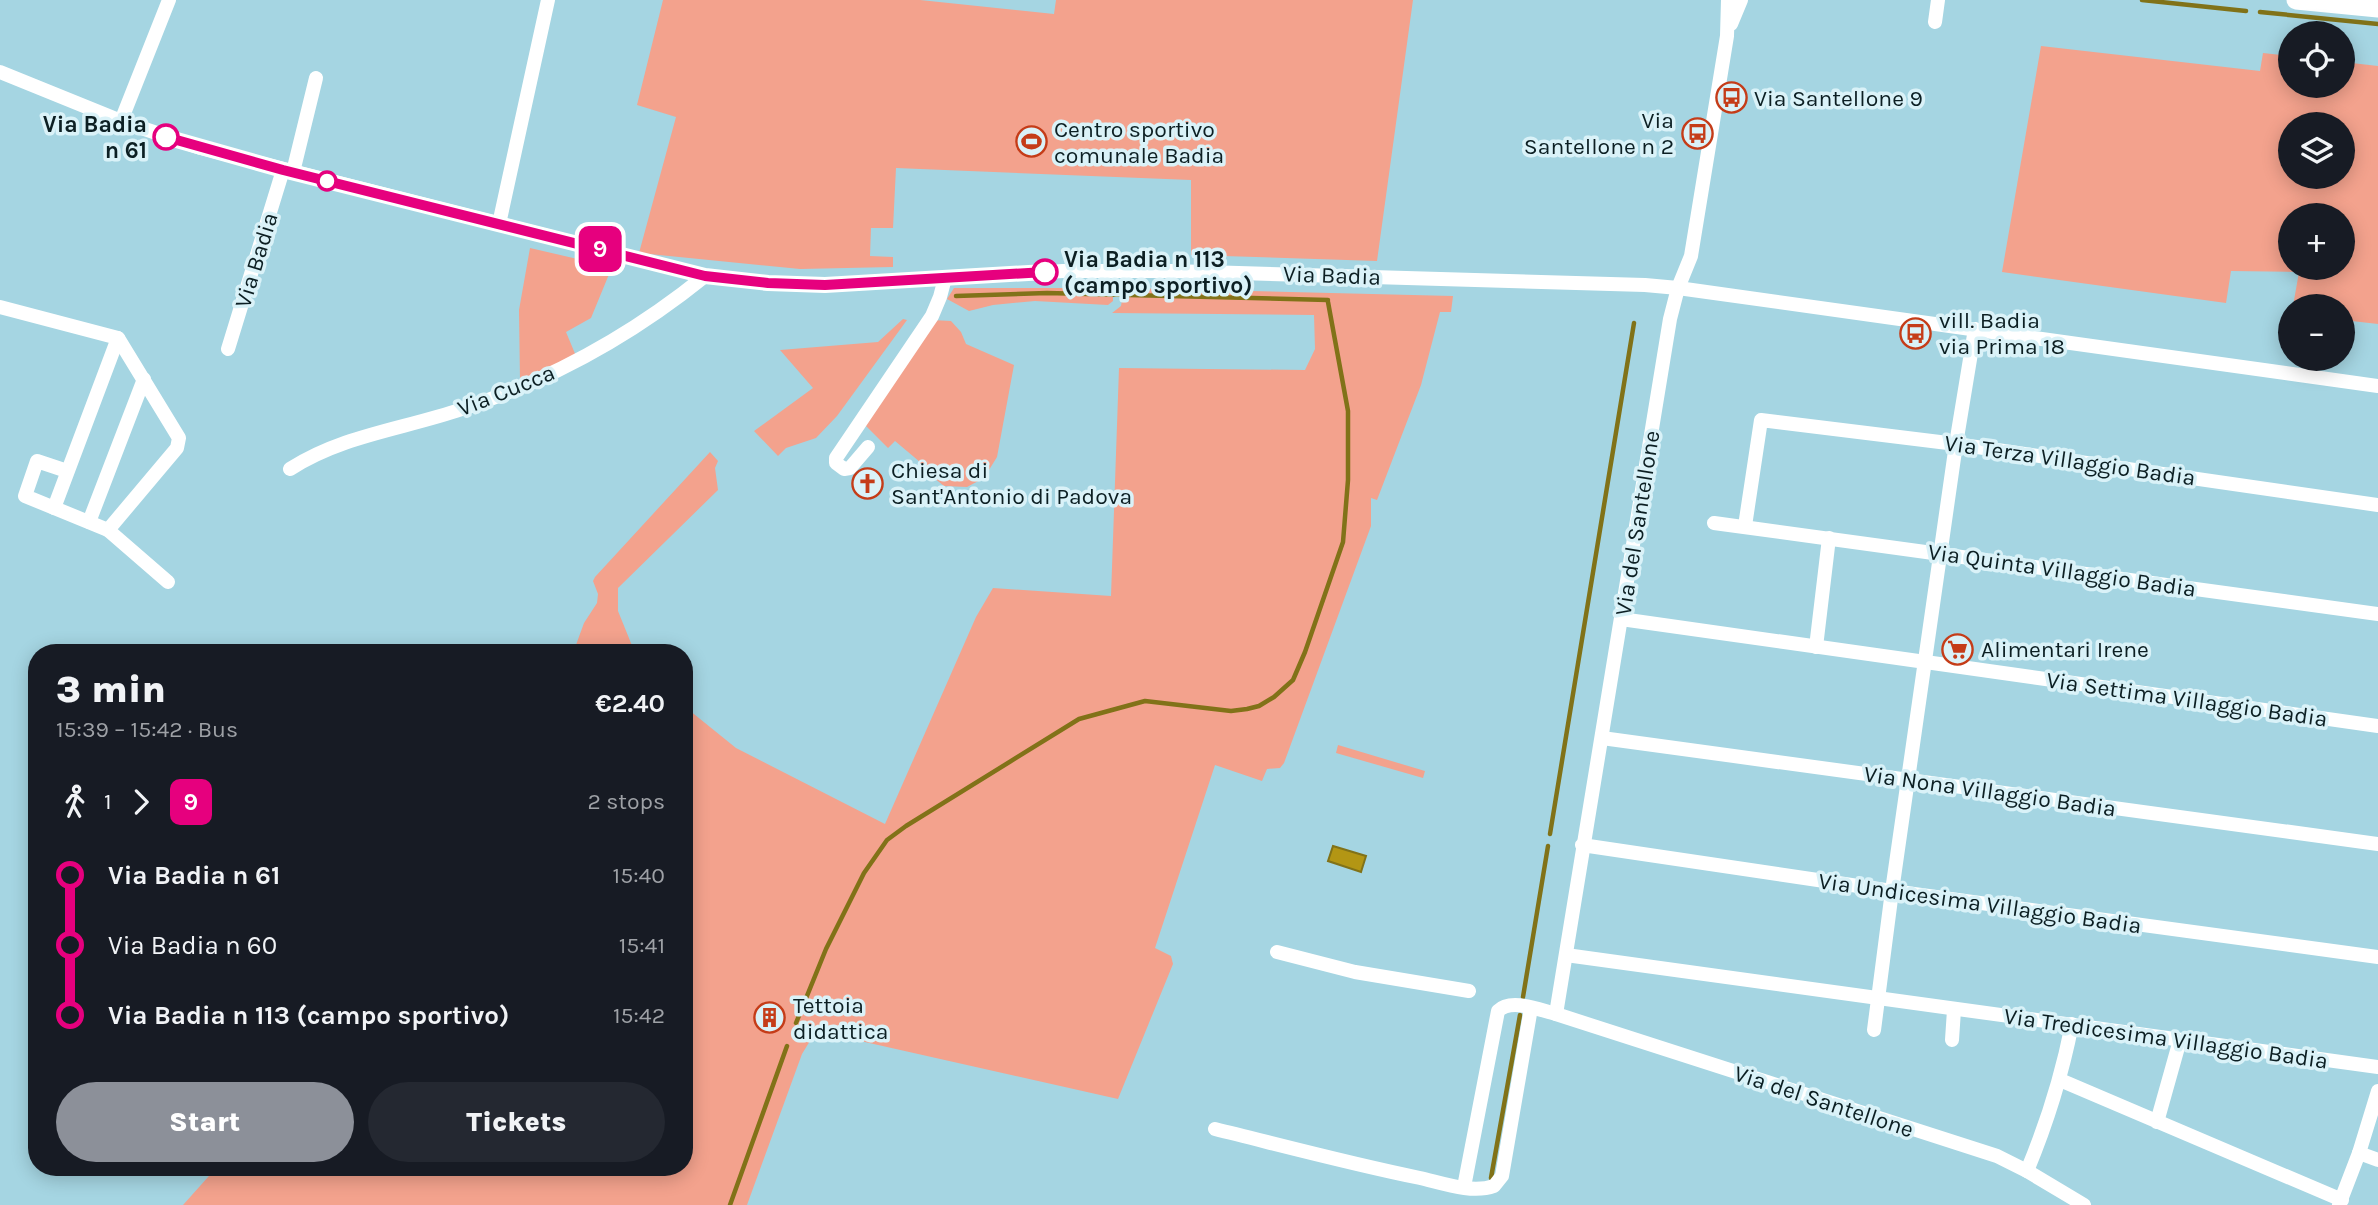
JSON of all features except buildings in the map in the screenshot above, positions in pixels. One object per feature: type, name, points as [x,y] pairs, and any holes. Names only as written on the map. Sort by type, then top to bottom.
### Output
[{"type":"main road","points":[[2296,0],[2378,8]]},
{"type":"street","points":[[121,121],[169,0]]},
{"type":"street","points":[[499,224],[548,0]]},
{"type":"street","name":"Via del Santellone","points":[[1556,1014],[1670,319],[1678,288],[1691,256],[1727,36],[1728,0]]},
{"type":"street","name":"Via del Santellone","points":[[1727,36],[1741,0]]},
{"type":"street","points":[[1935,22],[1938,0]]},
{"type":"street","name":"Via Badia","points":[[0,72],[121,121],[201,148],[705,276],[768,283],[825,285],[1063,271],[1172,271],[1678,288],[2378,386]]},
{"type":"street","name":"Via Badia","points":[[228,349],[316,78]]},
{"type":"street","name":"Via Cucca","points":[[290,469],[303,460],[385,429],[497,397],[595,353],[650,318],[705,276]]},
{"type":"street","points":[[868,447],[850,468],[844,470],[836,463],[836,458],[932,316],[945,278]]},
{"type":"street","points":[[0,307],[118,338],[179,438],[177,448],[108,530]]},
{"type":"street","points":[[1874,1030],[1956,444],[1975,329]]},
{"type":"street","points":[[54,508],[118,338]]},
{"type":"street","points":[[89,522],[144,379]]},
{"type":"street","name":"Via Terza Villaggio Badia","points":[[1745,526],[1761,420],[1956,444],[2378,505]]},
{"type":"street","points":[[67,471],[37,461],[25,496],[108,530],[169,582]]},
{"type":"street","name":"Via Quinta Villaggio Badia","points":[[1714,523],[2378,614]]},
{"type":"street","points":[[1816,647],[1829,538]]},
{"type":"street","name":"Via Settima Villaggio Badia","points":[[1621,619],[2378,726]]},
{"type":"street","name":"Via Nona Villaggio Badia","points":[[1602,738],[2378,844]]},
{"type":"street","name":"Via Undicesima Villaggio Badia","points":[[1582,845],[1892,891],[2378,957]]},
{"type":"street","points":[[1277,951],[1355,972],[1469,991]]},
{"type":"street","name":"Via Tredicesima Villaggio Badia","points":[[1566,955],[2378,1067]]},
{"type":"street","name":"Via del Santellone","points":[[1464,1186],[1498,1011],[1504,1005],[1510,1004],[1556,1014],[1997,1156],[2084,1205]]},
{"type":"street","points":[[1216,1129],[1368,1167],[1464,1186],[1488,1188],[1500,1182],[1502,1176],[1531,1008]]},
{"type":"street","points":[[1952,1040],[1954,1010]]},
{"type":"street","points":[[2027,1171],[2060,1080],[2073,1024]]},
{"type":"street","points":[[2157,1122],[2180,1040]]},
{"type":"street","points":[[2060,1080],[2341,1202],[2378,1091]]},
{"type":"street","points":[[2359,1153],[2378,1160]]},
{"type":"shaded area","name":"Centro sportivo comunale Badia","points":[[663,0],[920,0],[1054,14],[1056,0],[1413,0],[1377,261],[1191,255],[1191,180],[896,168],[893,228],[871,228],[870,256],[893,257],[893,267],[800,269],[639,253],[676,117],[637,105]]},
{"type":"shaded area","points":[[2041,46],[2260,71],[2263,53],[2278,55],[2278,98],[2355,98],[2355,63],[2378,66],[2378,324],[2355,321],[2355,294],[2295,294],[2298,280],[2355,280],[2355,203],[2278,203],[2278,272],[2231,271],[2226,303],[2002,272]]},
{"type":"shaded area","points":[[530,248],[612,267],[591,318],[566,332],[576,356],[520,381],[519,310]]},
{"type":"shaded area","points":[[954,288],[1113,288],[1113,301],[1108,305],[1035,301],[993,305],[969,311],[947,299]]},
{"type":"shaded area","points":[[1124,288],[1453,296],[1451,312],[1440,312],[1421,385],[1377,500],[1371,498],[1371,526],[1284,763],[1280,768],[1267,769],[1262,781],[1215,765],[1155,948],[1171,956],[1173,964],[1118,1099],[816,1031],[802,1054],[747,1205],[183,1205],[209,1176],[693,1176],[693,713],[736,748],[885,824],[976,617],[993,588],[1111,596],[1119,368],[1305,370],[1315,349],[1314,315],[1112,313],[1121,306]]},
{"type":"shaded area","points":[[903,319],[907,320],[837,416],[816,438],[786,448],[778,456],[754,431],[813,388],[780,350],[878,342]]},
{"type":"shaded area","points":[[932,320],[951,321],[961,332],[966,344],[1014,365],[997,457],[984,478],[967,487],[944,486],[918,465],[920,462],[895,441],[888,448],[864,424]]},
{"type":"shaded area","points":[[710,452],[718,461],[715,468],[718,490],[618,588],[618,611],[631,644],[576,644],[584,623],[597,603],[598,594],[593,581]]},
{"type":"shaded area","points":[[1338,745],[1425,771],[1423,778],[1336,753]]},
{"type":"shaded area","points":[[1333,846],[1366,856],[1361,872],[1328,861]]},
{"type":"waterway","points":[[2142,0],[2246,11]]},
{"type":"waterway","points":[[2260,12],[2378,24]]},
{"type":"waterway","points":[[956,296],[1047,293],[1328,300]]},
{"type":"waterway","points":[[796,1023],[826,949],[864,873],[887,840],[906,826],[1079,719],[1145,701],[1231,711],[1247,709],[1259,706],[1274,697],[1293,680],[1343,542],[1348,480],[1348,411],[1328,302]]},
{"type":"waterway","points":[[1550,834],[1634,323]]},
{"type":"waterway","points":[[1523,997],[1548,846]]},
{"type":"waterway","points":[[1491,1178],[1520,1015]]},
{"type":"waterway","points":[[730,1205],[787,1046]]},
{"type":"bus line","name":"9","points":[[166,137],[283,170],[705,276],[768,283],[825,285],[1045,272]]},
{"type":"place","name":"Via Santellone 9","points":[[1731,98]]},
{"type":"place","name":"Via Santellone n 2","points":[[1697,133]]},
{"type":"place","name":"Via Badia n 61","points":[[166,137]]},
{"type":"place","name":"Centro sportivo comunale Badia","points":[[1031,142]]},
{"type":"place","name":"Via Badia n 113 (campo sportivo)","points":[[1045,272]]},
{"type":"place","name":"vill. Badia via Prima 18","points":[[1916,333]]},
{"type":"place","name":"Chiesa di Sant'Antonio di Padova","points":[[868,483]]},
{"type":"place","name":"Alimentari Irene","points":[[1958,649]]},
{"type":"place","name":"Tettoia didattica","points":[[770,1018]]}]
